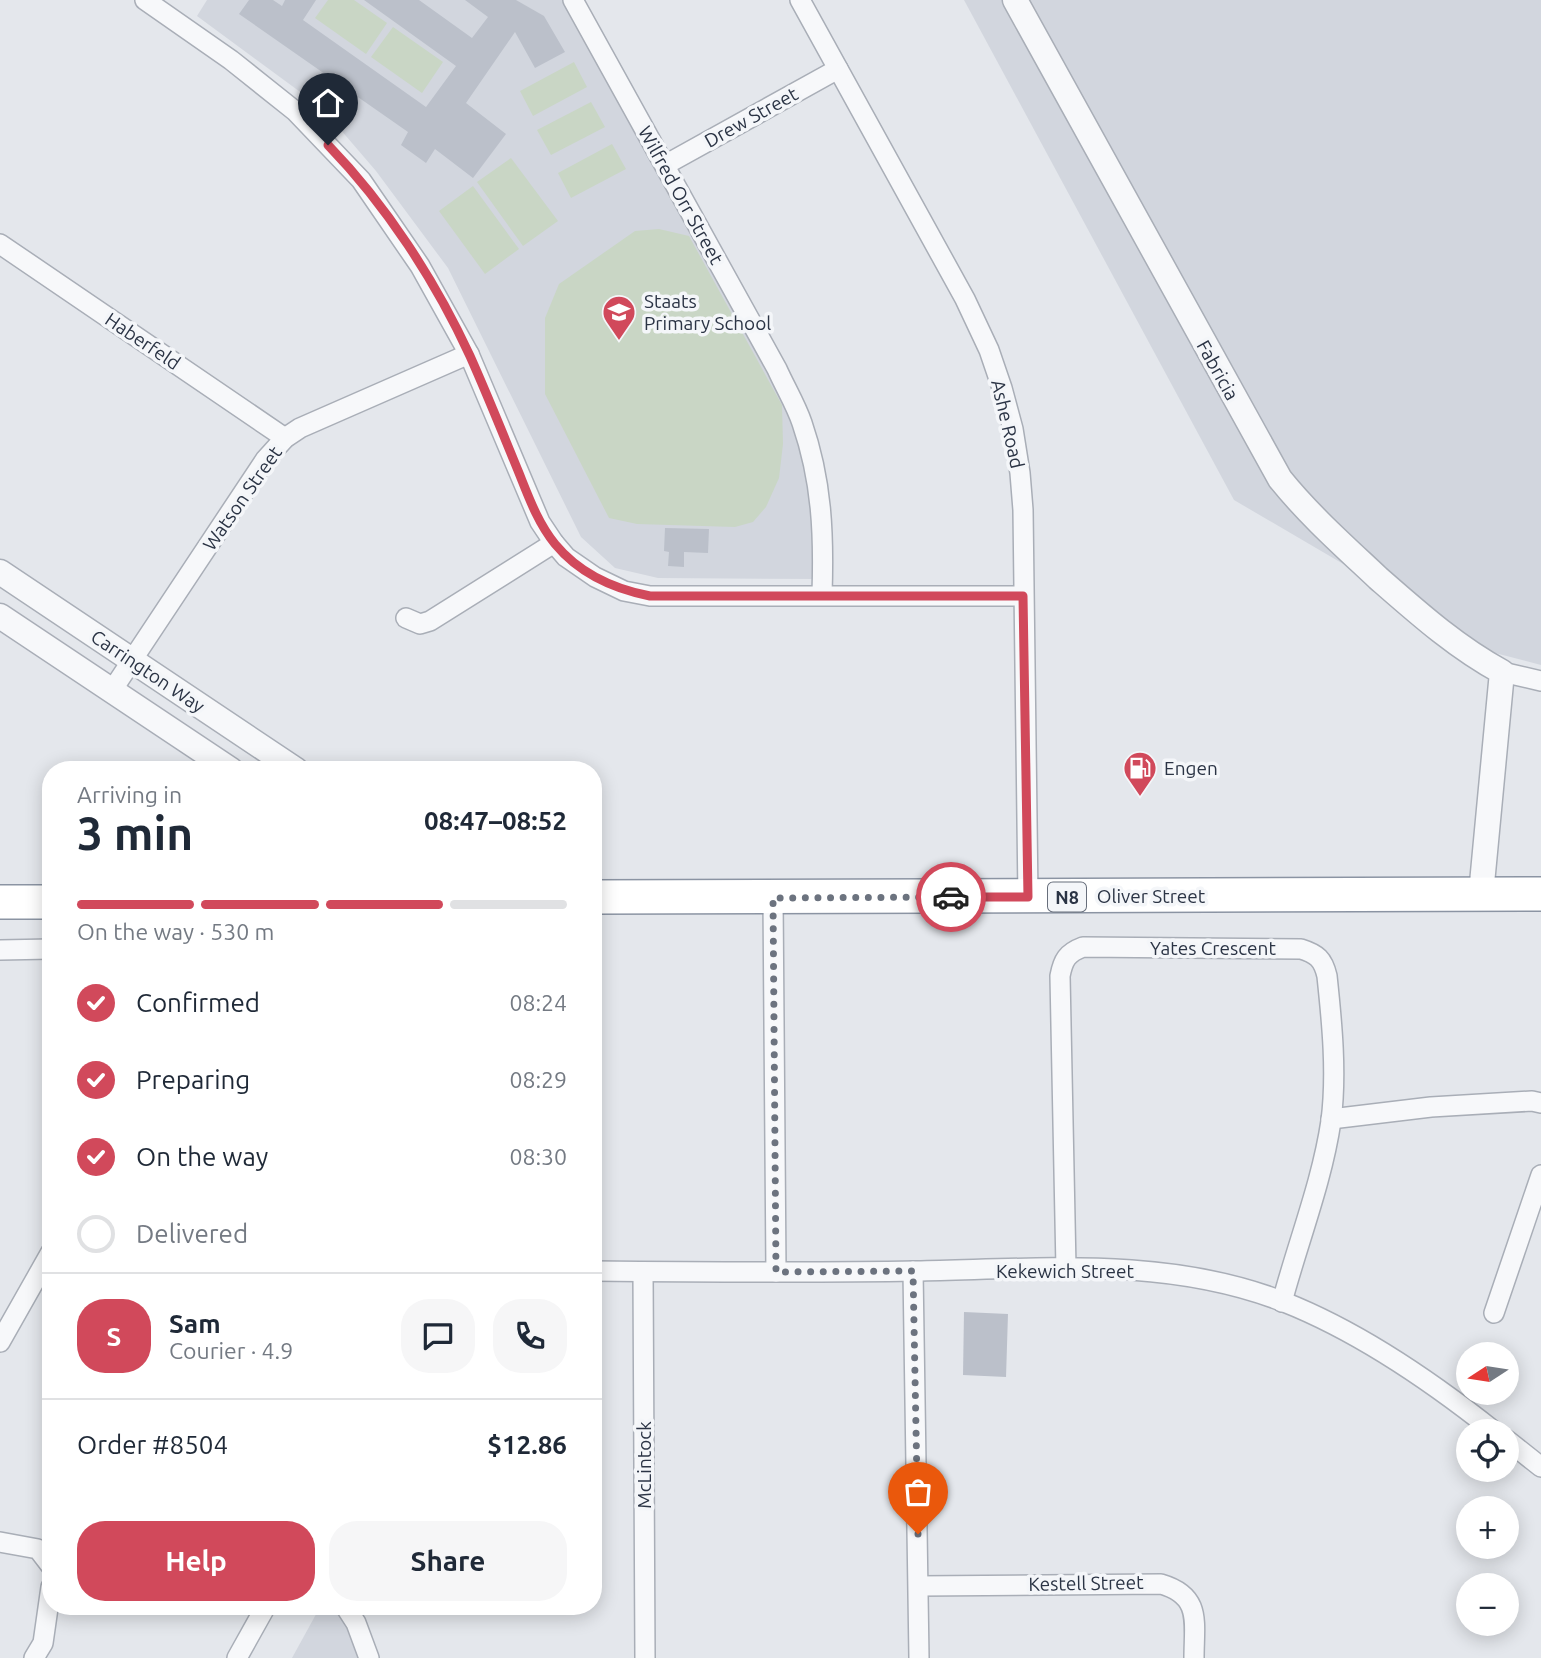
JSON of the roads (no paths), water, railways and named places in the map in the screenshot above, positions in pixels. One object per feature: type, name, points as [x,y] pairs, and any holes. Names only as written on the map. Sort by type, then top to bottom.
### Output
[{"type":"highway","name":"Oliver Street","points":[[602,897],[1541,894]]},
{"type":"highway","points":[[0,902],[42,902]]},
{"type":"street","name":"Wilfred Orr Street","points":[[573,0],[777,369],[801,421],[817,474],[824,530],[822,594]]},
{"type":"street","name":"Ashe Road","points":[[800,0],[965,299],[989,349],[1013,429],[1023,510],[1028,897]]},
{"type":"street","name":"Fabricia","points":[[1015,0],[1280,479],[1314,518],[1456,644],[1502,671],[1541,681]]},
{"type":"street","points":[[158,3],[295,111],[361,180],[420,266],[469,354],[540,522],[566,557],[595,578],[624,591],[650,596],[1023,596]]},
{"type":"street","name":"Drew Street","points":[[665,165],[838,69]]},
{"type":"street","name":"Haberfeld","points":[[0,244],[285,438]]},
{"type":"street","name":"Watson Street","points":[[111,692],[265,460],[285,438],[300,428],[469,354]]},
{"type":"street","points":[[405,618],[420,624],[430,621],[554,543]]},
{"type":"street","name":"Carrington Way","points":[[0,572],[283,761]]},
{"type":"street","name":"Carrington Way","points":[[0,617],[217,761]]},
{"type":"street","points":[[1481,894],[1502,671]]},
{"type":"street","points":[[773,898],[776,1272]]},
{"type":"street","name":"Yates Crescent","points":[[1066,1268],[1060,976],[1063,962],[1071,952],[1083,947],[1301,949],[1316,953],[1324,963],[1330,1004],[1331,1119],[1320,1171],[1283,1301]]},
{"type":"street","points":[[0,950],[42,949]]},
{"type":"street","points":[[1331,1119],[1431,1107],[1532,1101],[1541,1103]]},
{"type":"street","points":[[1494,1313],[1541,1175]]},
{"type":"street","points":[[0,1342],[42,1268]]},
{"type":"street","name":"Kekewich Street","points":[[602,1272],[1066,1268],[1135,1270],[1194,1278],[1283,1301],[1363,1340],[1446,1394],[1478,1419]]},
{"type":"street","points":[[913,1271],[919,1658]]},
{"type":"street","name":"McLintock","points":[[643,1272],[646,1658]]},
{"type":"street","points":[[1519,1450],[1541,1467]]},
{"type":"street","points":[[0,1542],[38,1549],[42,1554]]},
{"type":"street","name":"Kestell Street","points":[[919,1586],[1161,1584],[1181,1591],[1191,1604],[1195,1623],[1194,1658]]},
{"type":"street","points":[[34,1658],[43,1643],[47,1615]]},
{"type":"street","points":[[237,1658],[261,1615]]},
{"type":"street","points":[[351,1615],[369,1658]]},
{"type":"place","name":"Staats Primary School","points":[[619,342]]},
{"type":"place","name":"Engen","points":[[1140,798]]}]
